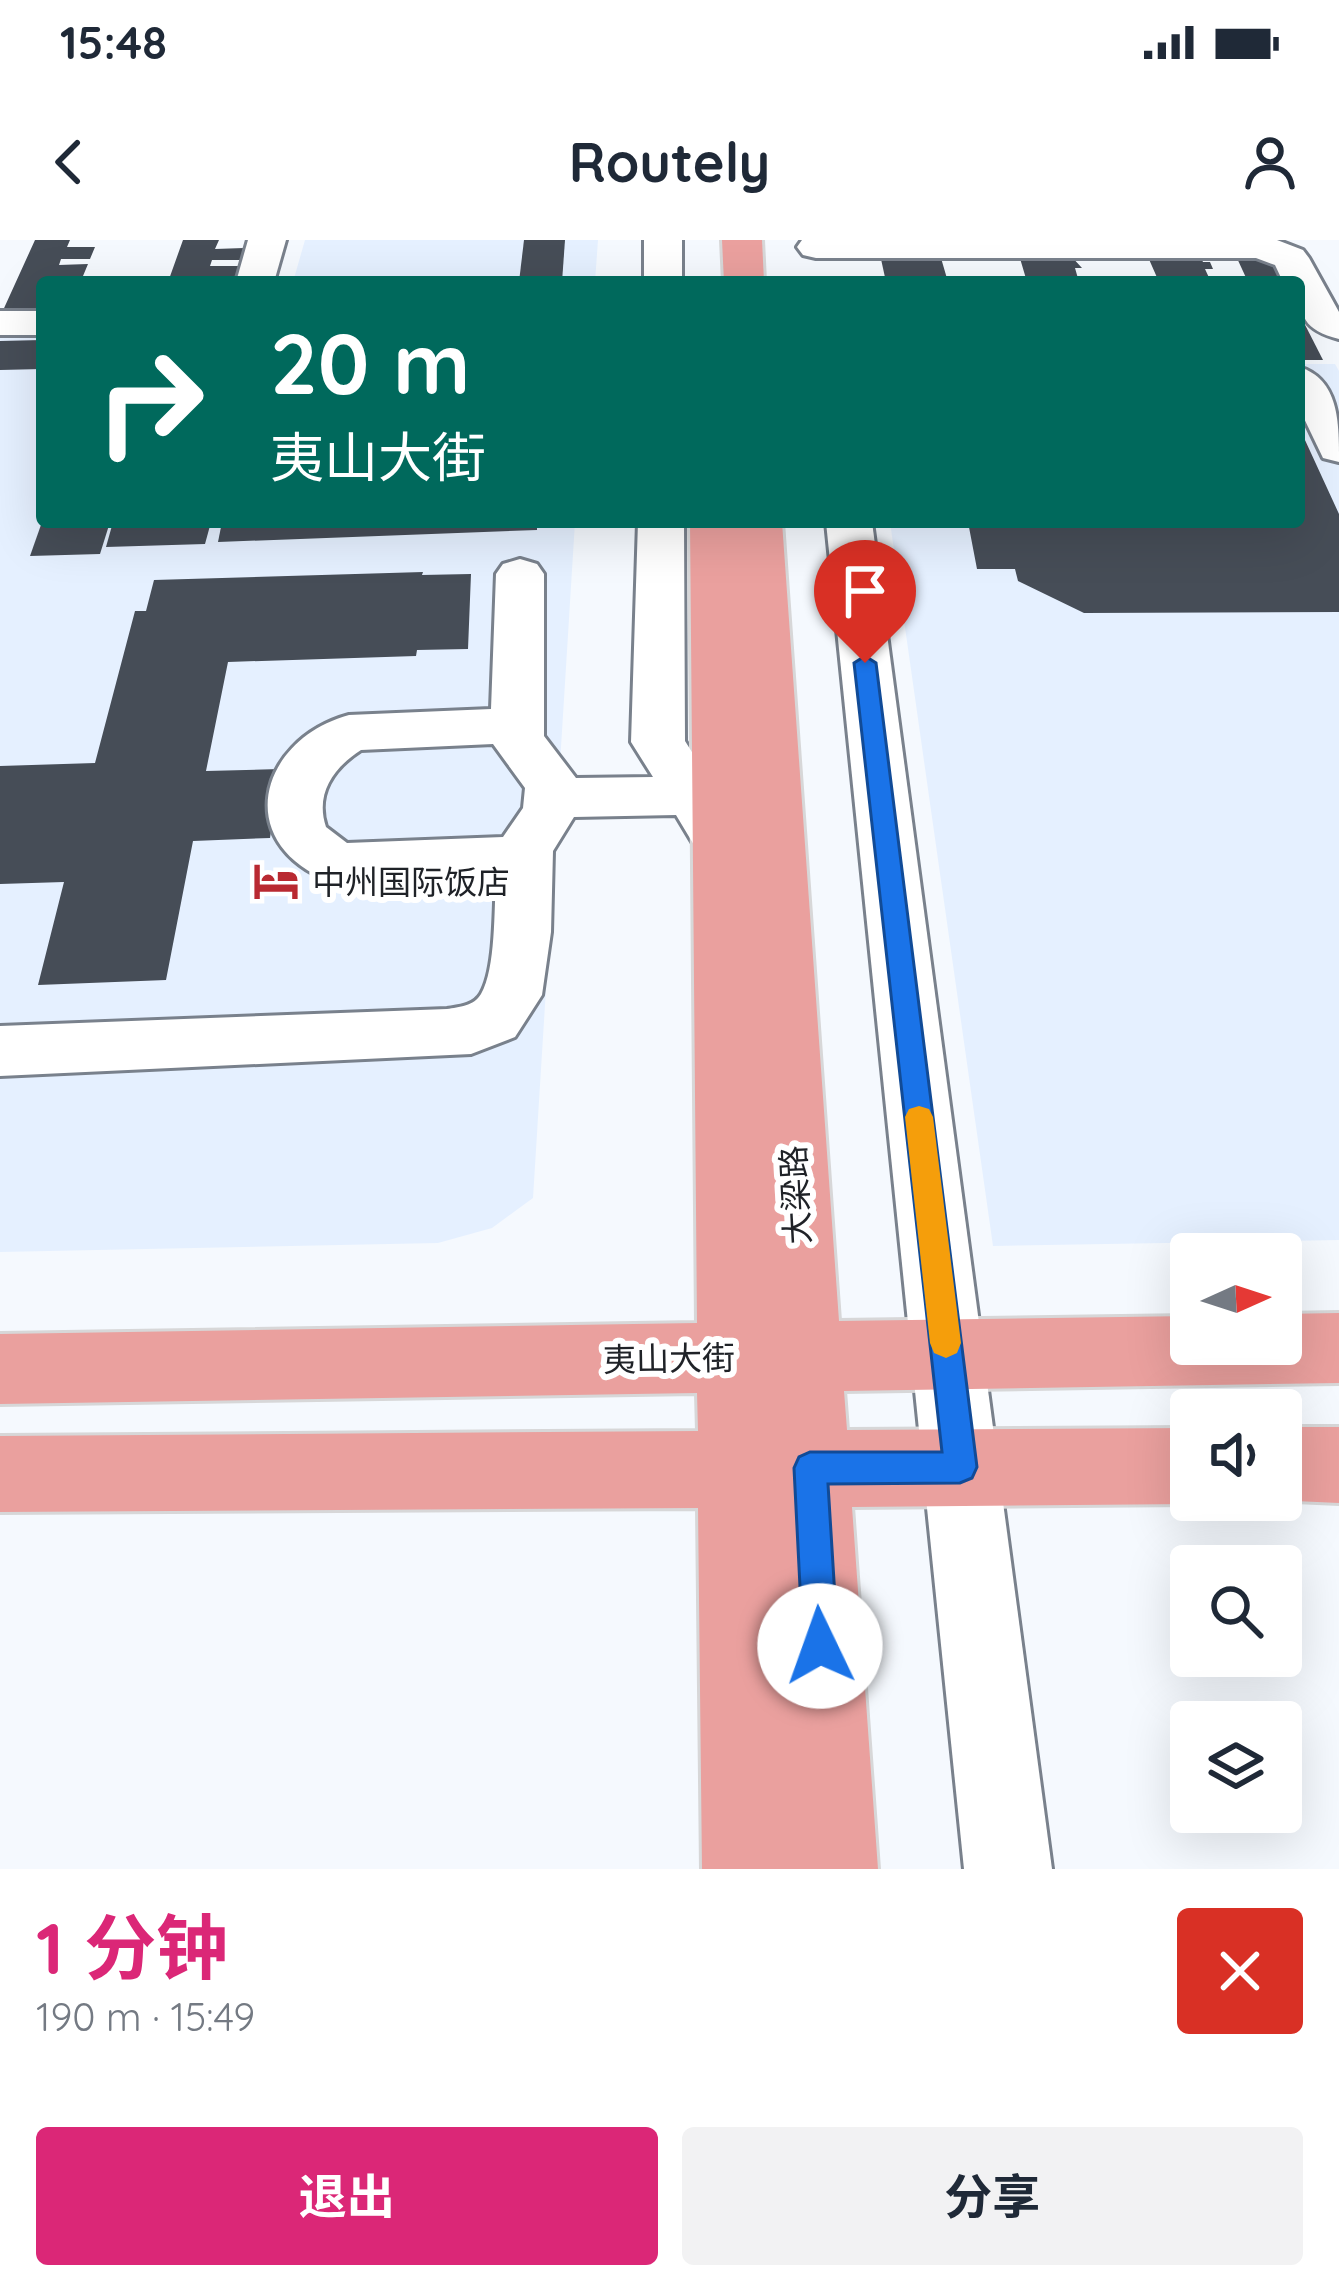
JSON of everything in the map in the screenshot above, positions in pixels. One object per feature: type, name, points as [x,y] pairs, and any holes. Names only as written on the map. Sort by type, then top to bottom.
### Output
[{"type":"main road","points":[[706,240],[707,276]]},
{"type":"main road","points":[[742,240],[744,276]]},
{"type":"main road","name":"大梁路","points":[[714,528],[707,821],[770,1357]]},
{"type":"main road","name":"大梁路","points":[[748,1869],[774,1468],[758,528]]},
{"type":"main road","name":"夷山大街","points":[[0,1370],[1339,1348]]},
{"type":"main road","points":[[1302,1465],[1339,1465]]},
{"type":"main road","points":[[0,1474],[1170,1466]]},
{"type":"main road","name":"大梁路","points":[[774,1468],[832,1869]]},
{"type":"street","points":[[257,276],[267,240]]},
{"type":"street","points":[[663,240],[663,276]]},
{"type":"street","points":[[817,256],[1261,247],[1290,258],[1300,276]]},
{"type":"street","points":[[1305,286],[1323,320],[1339,327]]},
{"type":"street","points":[[0,323],[36,323]]},
{"type":"street","points":[[1305,384],[1311,387],[1339,449]]},
{"type":"street","points":[[661,528],[658,742],[707,821]]},
{"type":"street","points":[[849,528],[1008,1869]]},
{"type":"street","points":[[0,1052],[447,1034],[479,1029],[504,1010],[514,989],[525,857],[530,836],[552,807],[553,798],[545,771],[517,739],[520,574]]},
{"type":"street","points":[[517,725],[349,733],[330,742],[302,775],[294,826],[304,844],[321,858],[341,864],[525,857]]},
{"type":"street","points":[[553,798],[707,821]]},
{"type":"shaded area","points":[[305,240],[598,240],[595,276],[295,276]]},
{"type":"shaded area","name":"中州国际饭店","points":[[36,332],[36,528],[575,528],[533,1198],[492,1228],[438,1243],[0,1252],[0,333]]},
{"type":"shaded area","points":[[1305,364],[1335,364],[1339,371],[1339,1240],[1302,1241],[1302,1233],[1170,1233],[1170,1243],[993,1246],[891,528],[1305,528]]},
{"type":"building","points":[[35,240],[70,240],[67,247],[95,247],[90,259],[61,259],[59,265],[88,264],[83,276],[36,276],[36,314],[0,317]]},
{"type":"building","points":[[183,240],[219,240],[215,249],[244,248],[240,260],[212,260],[210,266],[239,266],[235,276],[170,276]]},
{"type":"building","points":[[524,240],[565,240],[562,276],[520,276]]},
{"type":"building","points":[[1019,255],[1070,255],[1082,268],[1075,268],[1077,276],[1025,276]]},
{"type":"building","points":[[1200,256],[1213,269],[1205,269],[1208,276],[1156,276],[1148,257]]},
{"type":"building","points":[[1236,256],[1270,256],[1280,276],[1245,276]]},
{"type":"building","points":[[941,258],[946,276],[885,276],[881,259]]},
{"type":"building","points":[[1305,325],[1323,360],[1305,360]]},
{"type":"building","points":[[36,340],[36,369],[0,370],[0,341]]},
{"type":"building","points":[[1305,440],[1339,514],[1339,612],[1084,613],[1018,581],[1015,569],[977,569],[969,528],[1305,528]]},
{"type":"building","points":[[40,528],[108,528],[100,554],[30,556]]},
{"type":"building","points":[[111,528],[209,528],[205,544],[106,547]]},
{"type":"building","points":[[221,528],[537,528],[537,530],[218,542]]},
{"type":"building","points":[[471,574],[468,649],[417,650],[416,656],[228,662],[206,771],[280,769],[270,838],[193,841],[166,980],[38,985],[64,882],[0,884],[0,766],[95,763],[135,611],[146,611],[154,580]]},
{"type":"slow traffic","points":[[919,1117],[946,1343]]},
{"type":"place","name":"中州国际饭店","points":[[276,881]]},
{"type":"route","points":[[820,1646],[810,1468],[960,1467],[865,663]]}]
